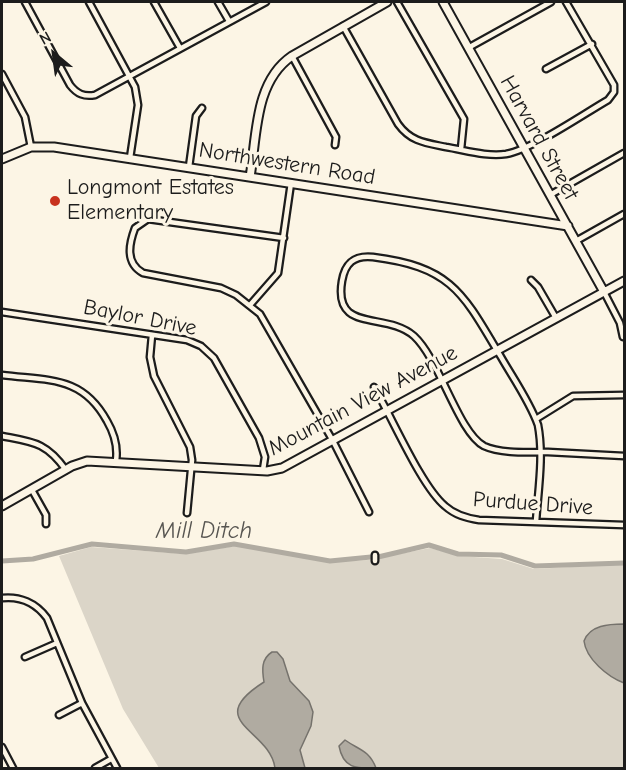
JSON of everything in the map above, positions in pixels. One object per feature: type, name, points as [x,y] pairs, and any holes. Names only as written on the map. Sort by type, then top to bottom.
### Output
[{"type":"street","points":[[25,2],[70,85],[80,94],[95,95],[266,2]]},
{"type":"street","points":[[89,2],[135,87],[138,105],[130,158]]},
{"type":"street","points":[[154,2],[180,48]]},
{"type":"street","points":[[218,2],[229,21]]},
{"type":"street","points":[[250,177],[266,87],[278,66],[387,2]]},
{"type":"street","points":[[398,2],[464,119],[461,149]]},
{"type":"street","name":"Harvard Street","points":[[442,2],[604,292]]},
{"type":"street","points":[[468,48],[551,2]]},
{"type":"street","points":[[343,26],[403,130],[418,142],[498,154],[524,148],[611,97],[614,85],[566,2]]},
{"type":"street","points":[[546,69],[592,44]]},
{"type":"street","points":[[292,56],[336,136],[335,145]]},
{"type":"street","points":[[2,74],[25,117],[32,147]]},
{"type":"street","points":[[189,167],[196,116],[202,108]]},
{"type":"street","name":"Northwestern Road","points":[[2,159],[32,147],[54,147],[568,226]]},
{"type":"street","points":[[550,195],[624,153]]},
{"type":"street","points":[[250,305],[278,273],[291,183]]},
{"type":"street","points":[[576,241],[624,214]]},
{"type":"street","points":[[284,238],[156,218],[141,222],[135,228],[129,249],[130,258],[137,270],[221,288],[250,305],[268,325],[333,441],[369,512]]},
{"type":"street","points":[[536,522],[540,452],[540,437],[536,419],[464,297],[440,276],[396,260],[363,256],[353,259],[345,270],[342,282],[341,298],[344,309],[355,317],[396,324],[406,329],[422,345],[471,433],[483,445],[540,452],[624,456]]},
{"type":"street","points":[[531,280],[538,286],[556,318]]},
{"type":"street","name":"Mountain View Avenue","points":[[2,506],[66,470],[87,461],[263,470],[282,468],[624,281]]},
{"type":"street","points":[[604,292],[620,323],[623,337]]},
{"type":"street","name":"Baylor Drive","points":[[2,312],[192,341],[201,346],[214,358],[261,443],[265,457],[263,470]]},
{"type":"street","points":[[152,335],[151,366],[188,438],[191,466],[187,513]]},
{"type":"street","points":[[2,375],[66,384],[91,396],[113,432],[116,461]]},
{"type":"street","name":"Purdue Drive","points":[[374,387],[431,490],[446,508],[465,518],[479,520],[624,525]]},
{"type":"street","points":[[536,419],[573,396],[624,395]]},
{"type":"street","points":[[2,436],[40,444],[55,454],[66,470]]},
{"type":"street","points":[[32,490],[46,515],[46,524]]},
{"type":"street","points":[[375,555],[375,561]]},
{"type":"street","points":[[2,598],[17,598],[41,609],[82,704],[117,768]]},
{"type":"street","points":[[25,657],[57,643]]},
{"type":"street","points":[[59,715],[82,704]]},
{"type":"street","points":[[2,747],[14,768]]},
{"type":"street","points":[[95,768],[111,759]]},
{"type":"shaded area","points":[[235,546],[328,562],[368,560],[430,548],[460,556],[502,559],[534,569],[624,564],[624,768],[159,768],[123,709],[59,556],[91,547],[185,554]]},
{"type":"shaded area","points":[[624,624],[624,683],[611,676],[593,661],[584,641],[595,629],[606,625]]},
{"type":"shaded area","points":[[272,652],[277,652],[283,659],[290,681],[309,701],[313,712],[311,726],[300,750],[305,768],[275,768],[271,755],[238,717],[238,707],[246,696],[264,682],[264,661]]},
{"type":"shaded area","points":[[345,740],[367,754],[376,768],[362,768],[347,763],[339,746]]},
{"type":"waterway","name":"Mill Ditch","points":[[2,561],[33,559],[92,544],[186,552],[234,544],[330,561],[371,557]]},
{"type":"waterway","name":"Mill Ditch","points":[[378,557],[429,545],[458,554],[501,555],[535,566],[624,563]]},
{"type":"place","name":"Longmont Estates Elementary","points":[[55,201]]}]
